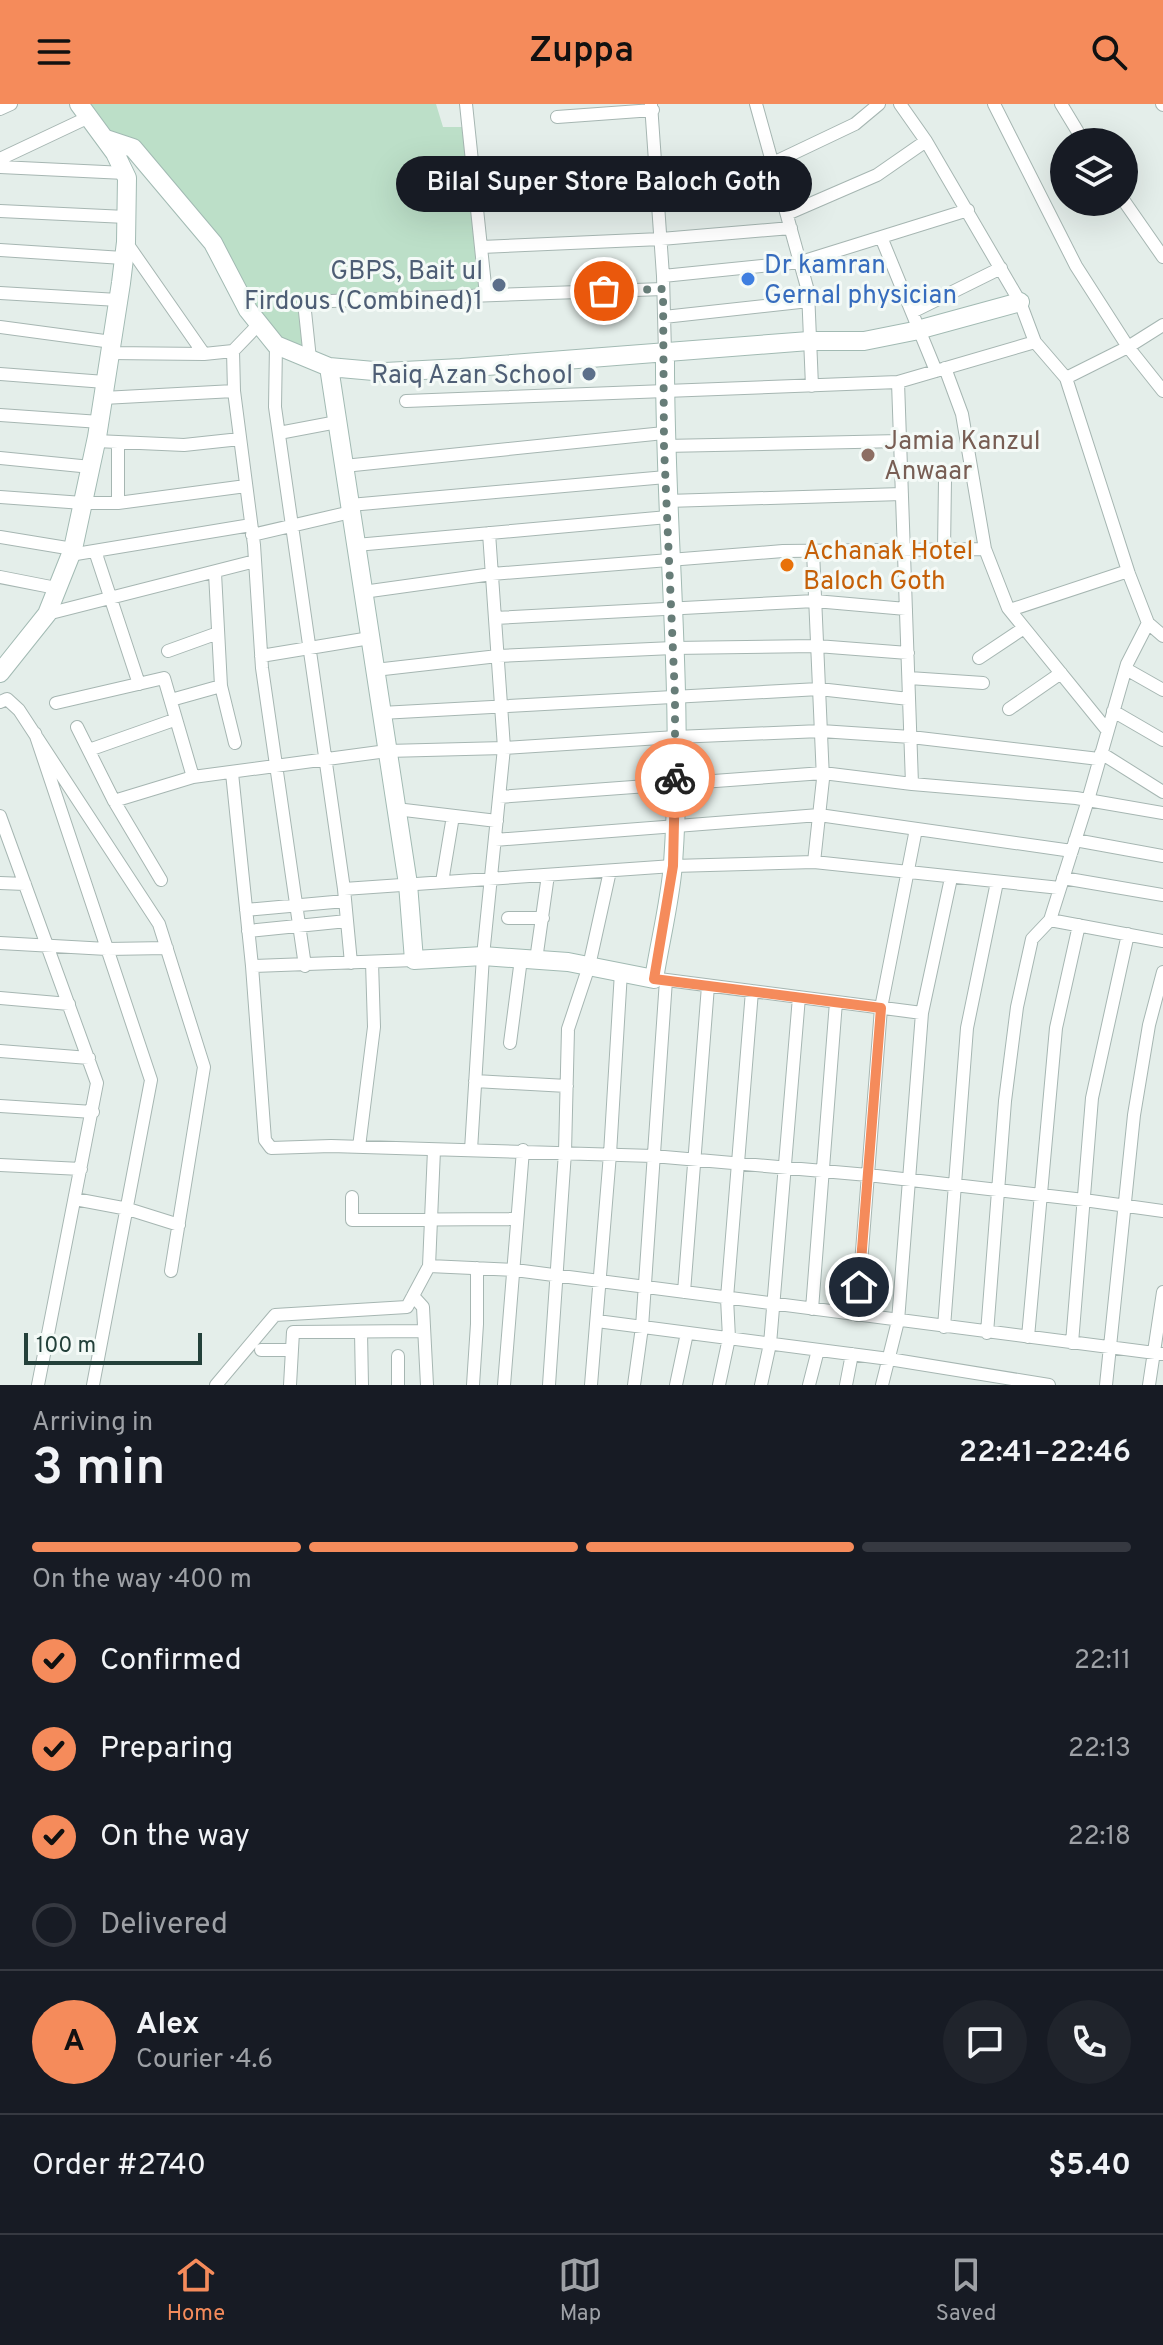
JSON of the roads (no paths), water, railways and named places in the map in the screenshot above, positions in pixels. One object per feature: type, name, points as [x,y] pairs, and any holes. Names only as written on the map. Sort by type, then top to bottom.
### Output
[{"type":"street","points":[[0,109],[11,104]]},
{"type":"street","points":[[466,104],[486,295]]},
{"type":"street","points":[[756,104],[801,262],[809,301],[812,386]]},
{"type":"street","points":[[474,185],[773,163],[855,124],[879,104]]},
{"type":"street","points":[[900,104],[926,141],[1001,268],[1020,302],[1035,342],[1066,378],[1128,571],[1148,623],[1163,636]]},
{"type":"street","points":[[994,104],[1076,266],[1128,347],[1163,391]]},
{"type":"street","points":[[1061,104],[1076,128]]},
{"type":"street","points":[[557,117],[652,107],[661,239],[675,782],[673,866],[660,980],[645,1287],[634,1385]]},
{"type":"street","points":[[0,159],[84,110],[106,139],[127,178],[125,250],[100,422],[71,552],[47,614],[0,673]]},
{"type":"street","points":[[106,139],[133,148],[213,243],[248,310],[276,345],[329,367],[385,372],[809,341],[864,341],[916,321],[1020,302]]},
{"type":"street","points":[[787,214],[877,175],[926,141]]},
{"type":"street","points":[[0,167],[125,173]]},
{"type":"street","points":[[310,359],[304,302],[486,295],[663,283],[801,262],[968,210]]},
{"type":"street","points":[[0,211],[126,217]]},
{"type":"street","points":[[1134,216],[1163,257]]},
{"type":"street","points":[[481,247],[661,239],[791,228]]},
{"type":"street","points":[[881,237],[916,321],[962,414],[985,549],[1010,610],[1107,730]]},
{"type":"street","points":[[0,250],[125,250]]},
{"type":"street","points":[[125,250],[204,354]]},
{"type":"street","points":[[916,321],[1001,268]]},
{"type":"street","points":[[0,293],[118,300]]},
{"type":"street","points":[[664,317],[809,301]]},
{"type":"street","points":[[0,327],[111,347],[204,354],[233,351],[259,324]]},
{"type":"street","points":[[1066,378],[1128,347],[1163,325]]},
{"type":"street","points":[[406,401],[898,382],[1035,342]]},
{"type":"street","points":[[276,345],[275,407],[351,963]]},
{"type":"street","points":[[233,351],[234,391],[255,561],[261,656],[305,966]]},
{"type":"street","points":[[329,367],[408,884],[414,960]]},
{"type":"street","points":[[0,374],[104,390],[234,391]]},
{"type":"street","points":[[898,382],[912,784]]},
{"type":"street","points":[[0,415],[100,422]]},
{"type":"street","points":[[279,433],[337,422]]},
{"type":"street","points":[[96,441],[184,445],[240,439]]},
{"type":"street","points":[[344,466],[664,440],[900,441]]},
{"type":"street","points":[[118,442],[118,503]]},
{"type":"street","points":[[0,458],[91,467]]},
{"type":"street","points":[[0,537],[71,552],[95,551],[292,526],[350,509],[666,477]]},
{"type":"street","points":[[944,550],[945,480]]},
{"type":"street","points":[[0,497],[118,503],[246,486]]},
{"type":"street","points":[[356,545],[489,533],[668,509],[902,494]]},
{"type":"street","points":[[471,1150],[483,956],[504,748],[489,533]]},
{"type":"street","points":[[363,592],[492,574],[783,551],[985,549]]},
{"type":"street","points":[[95,551],[139,684]]},
{"type":"street","points":[[813,551],[823,773],[814,862]]},
{"type":"street","points":[[47,614],[255,561]]},
{"type":"street","points":[[1010,610],[1128,571]]},
{"type":"street","points":[[215,573],[221,686],[235,743]]},
{"type":"street","points":[[0,577],[56,588]]},
{"type":"street","points":[[495,618],[815,601],[906,609]]},
{"type":"street","points":[[987,1333],[1005,1101],[1017,1007],[1032,939],[1050,920],[1126,669],[1148,623]]},
{"type":"street","points":[[979,658],[1024,628]]},
{"type":"street","points":[[168,651],[218,633]]},
{"type":"street","points":[[261,656],[370,638]]},
{"type":"street","points":[[0,658],[21,646]]},
{"type":"street","points":[[375,670],[498,656],[673,648],[817,646],[908,653]]},
{"type":"street","points":[[1126,669],[1163,690]]},
{"type":"street","points":[[1009,709],[1061,673]]},
{"type":"street","points":[[56,703],[164,678],[193,777]]},
{"type":"street","points":[[909,678],[983,683]]},
{"type":"street","points":[[171,700],[221,686]]},
{"type":"street","points":[[381,713],[501,704],[819,689],[909,699]]},
{"type":"street","points":[[0,702],[7,699],[19,710],[159,924],[204,1067],[171,1271]]},
{"type":"street","points":[[1113,711],[1163,740]]},
{"type":"street","points":[[89,750],[174,720]]},
{"type":"street","points":[[77,727],[114,801],[161,880]]},
{"type":"street","points":[[114,801],[193,777],[387,751],[821,731],[1100,756],[1163,792]]},
{"type":"street","points":[[35,733],[151,1080],[93,1385]]},
{"type":"street","points":[[232,773],[267,1145],[271,1148],[523,1150],[653,1156],[868,1175],[1163,1211]]},
{"type":"street","points":[[499,797],[823,773],[1088,800],[1163,813]]},
{"type":"street","points":[[396,809],[497,821]]},
{"type":"street","points":[[495,840],[819,815],[916,829],[1163,856]]},
{"type":"street","points":[[442,882],[453,816]]},
{"type":"street","points":[[1,823],[97,1083],[38,1385]]},
{"type":"street","points":[[857,1315],[881,1008],[916,829]]},
{"type":"street","points":[[246,910],[296,907],[408,884],[673,866],[814,862],[951,878],[1062,883],[1163,895]]},
{"type":"street","points":[[549,1385],[565,1152],[568,1029],[589,966],[610,871]]},
{"type":"street","points":[[510,1043],[529,959],[543,918],[548,875]]},
{"type":"street","points":[[882,1385],[898,1321],[922,1013],[951,878]]},
{"type":"street","points":[[944,1327],[967,1028],[997,882]]},
{"type":"street","points":[[0,883],[25,884]]},
{"type":"street","points":[[508,918],[543,918]]},
{"type":"street","points":[[1050,920],[1163,941]]},
{"type":"street","points":[[248,931],[347,921]]},
{"type":"street","points":[[1028,1337],[1056,1028],[1079,925]]},
{"type":"street","points":[[1072,1343],[1092,1098],[1128,934]]},
{"type":"street","points":[[0,943],[107,949],[167,948]]},
{"type":"street","points":[[252,966],[483,956],[529,959],[589,966],[660,980],[922,1013]]},
{"type":"street","points":[[359,1147],[374,1027],[372,962]]},
{"type":"street","points":[[591,1385],[621,972]]},
{"type":"street","points":[[1106,1385],[1134,1115],[1149,1025],[1163,972]]},
{"type":"street","points":[[684,1292],[708,986]]},
{"type":"street","points":[[719,1385],[729,1338],[727,1298],[752,991]]},
{"type":"street","points":[[761,1385],[770,1344],[799,997]]},
{"type":"street","points":[[0,998],[69,1004]]},
{"type":"street","points":[[812,1309],[836,1002]]},
{"type":"street","points":[[0,1051],[89,1058]]},
{"type":"street","points":[[475,1081],[567,1086]]},
{"type":"street","points":[[0,1106],[93,1112]]},
{"type":"street","points":[[218,1385],[275,1315],[407,1307],[429,1266],[434,1150]]},
{"type":"street","points":[[504,1385],[523,1150]]},
{"type":"street","points":[[0,1165],[81,1169]]},
{"type":"street","points":[[352,1197],[352,1220],[517,1219]]},
{"type":"street","points":[[75,1199],[128,1209],[179,1225]]},
{"type":"street","points":[[429,1266],[557,1275],[1159,1353]]},
{"type":"street","points":[[473,1385],[477,1268]]},
{"type":"street","points":[[1149,1385],[1159,1353],[1163,1292]]},
{"type":"street","points":[[413,1296],[423,1307],[427,1385]]},
{"type":"street","points":[[597,1321],[889,1359],[1049,1385]]},
{"type":"street","points":[[290,1385],[293,1332],[424,1331]]},
{"type":"street","points":[[361,1332],[362,1385]]},
{"type":"street","points":[[676,1385],[687,1333]]},
{"type":"street","points":[[261,1350],[292,1350]]},
{"type":"street","points":[[809,1385],[818,1350]]},
{"type":"street","points":[[846,1385],[852,1354]]},
{"type":"street","points":[[398,1356],[398,1385]]},
{"type":"place","name":"Dr kamran Gernal physician","points":[[748,279]]},
{"type":"place","name":"GBPS, Bait ul Firdous (Combined)1","points":[[499,285]]},
{"type":"place","name":"Bilal Super Store Baloch Goth","points":[[604,291]]},
{"type":"place","name":"Raiq Azan School","points":[[589,374]]},
{"type":"place","name":"Jamia Kanzul Anwaar","points":[[868,455]]},
{"type":"place","name":"Achanak Hotel Baloch Goth","points":[[787,565]]}]
